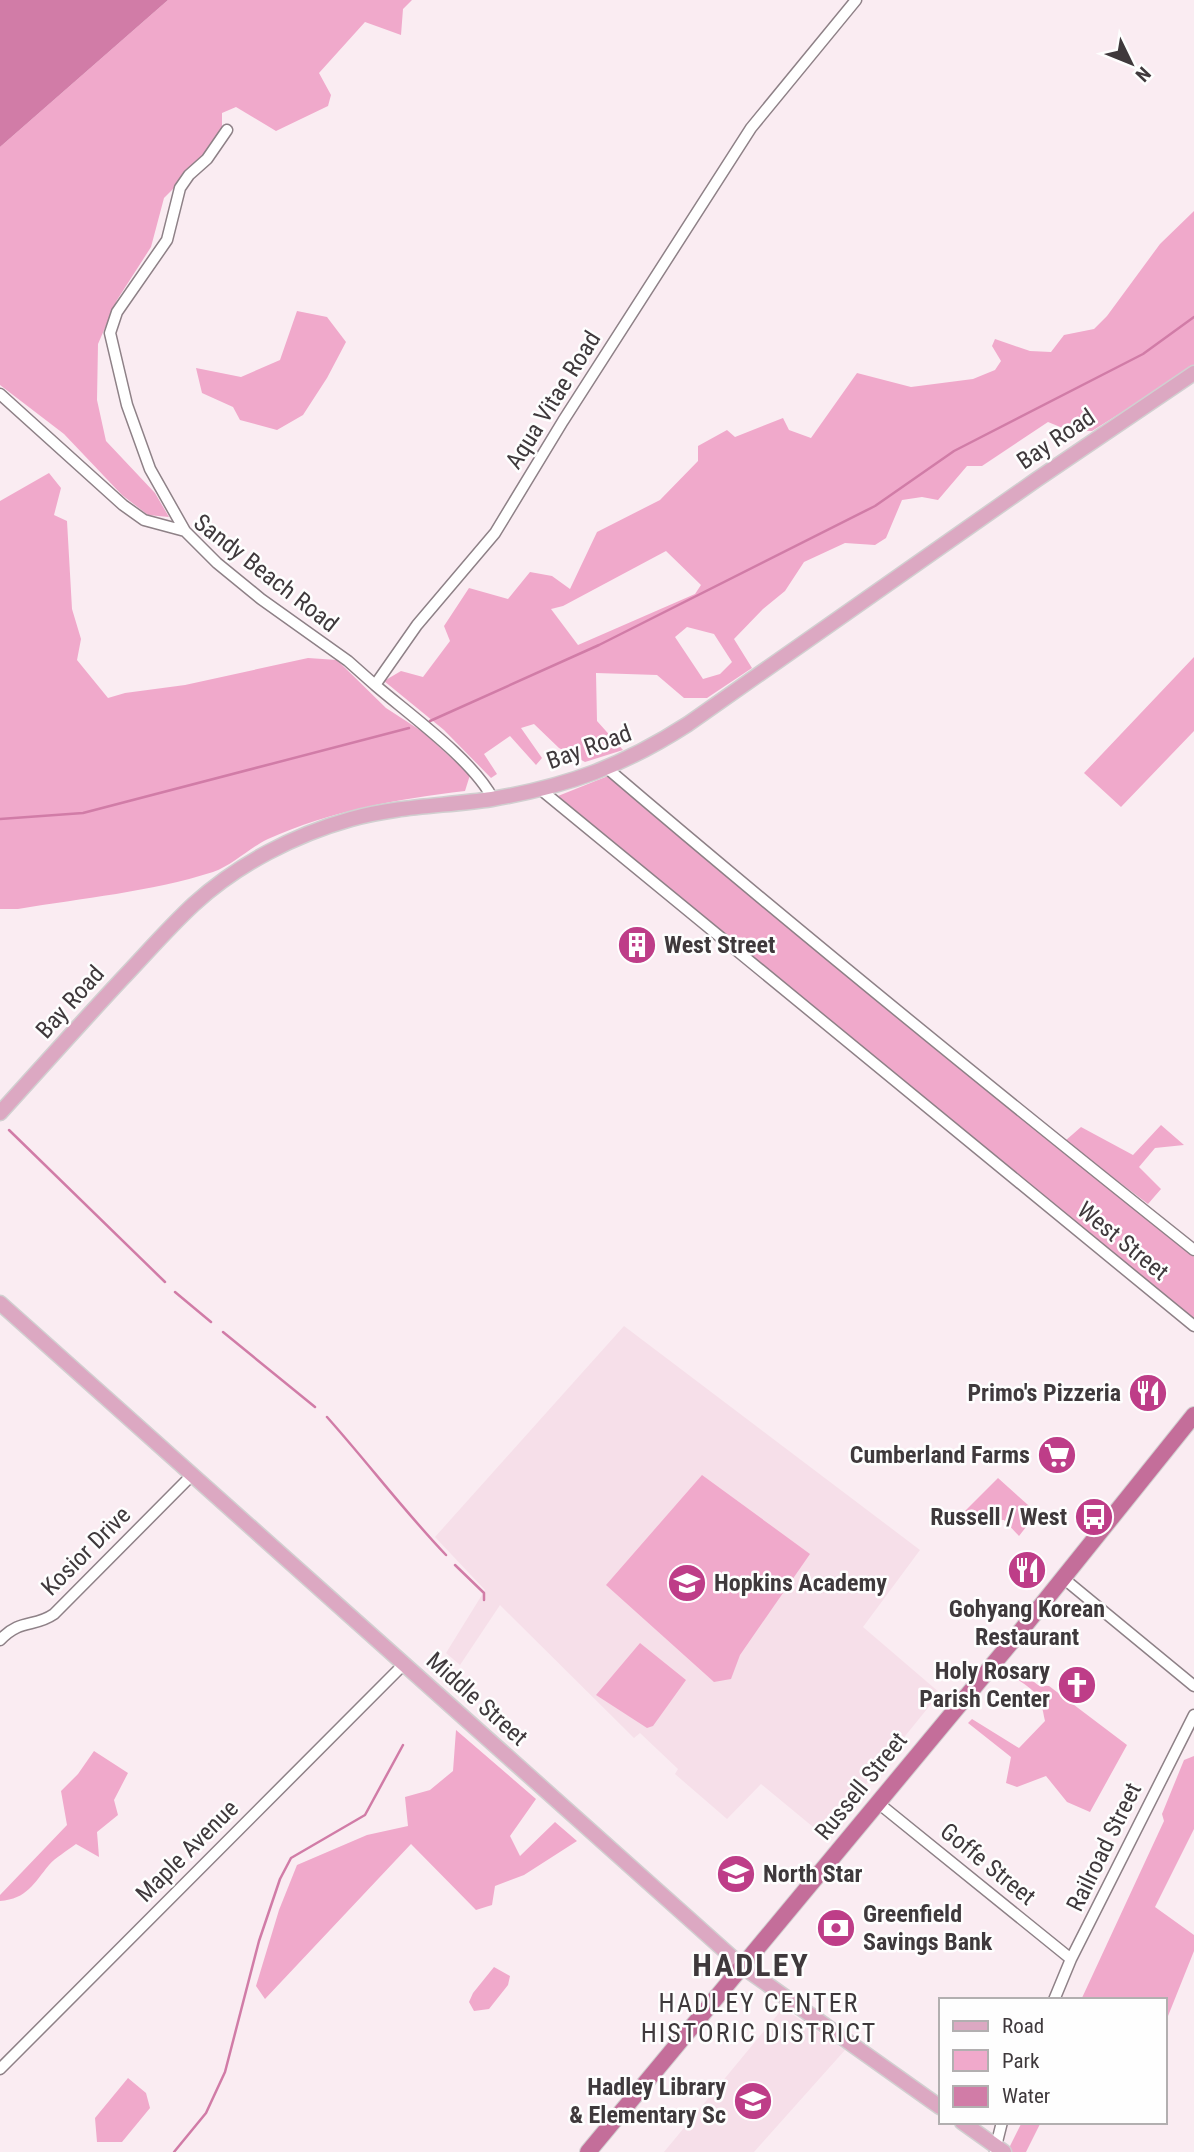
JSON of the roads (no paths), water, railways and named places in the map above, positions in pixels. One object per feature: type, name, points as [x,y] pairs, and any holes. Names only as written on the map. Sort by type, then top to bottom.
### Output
[{"type":"highway","name":"Russell Street","points":[[588,2152],[1063,1578],[1194,1415]]},
{"type":"main road","name":"Bay Road","points":[[0,1114],[182,915],[235,872],[289,842],[350,819],[395,809],[492,799],[540,789],[608,769],[657,744],[1194,373]]},
{"type":"main road","name":"Middle Street","points":[[0,1303],[743,1967],[939,2106]]},
{"type":"main road","points":[[965,2124],[998,2150]]},
{"type":"street","name":"Aqua Vitae Road","points":[[375,685],[417,625],[495,533],[563,421],[751,128],[856,0]]},
{"type":"street","points":[[185,531],[150,469],[127,405],[110,333],[117,312],[167,240],[180,188],[189,175],[207,159],[227,130]]},
{"type":"street","name":"Sandy Beach Road","points":[[0,394],[123,505],[144,520],[185,531],[217,563],[252,592],[348,661],[375,685]]},
{"type":"street","points":[[375,685],[466,764],[485,783],[492,799]]},
{"type":"street","name":"West Street","points":[[608,769],[971,1072],[1194,1250]]},
{"type":"street","name":"West Street","points":[[540,789],[1194,1326]]},
{"type":"street","name":"Kosior Drive","points":[[0,1640],[15,1627],[41,1621],[54,1614],[192,1475]]},
{"type":"street","points":[[1063,1578],[1194,1686]]},
{"type":"street","name":"Maple Avenue","points":[[0,2069],[404,1664]]},
{"type":"street","name":"Railroad Street","points":[[1055,1998],[1071,1959],[1194,1715]]},
{"type":"street","name":"Goffe Street","points":[[877,1802],[1071,1959]]},
{"type":"street","points":[[998,2150],[1002,2124]]},
{"type":"water","points":[[0,0],[168,0],[0,147]]},
{"type":"waterway","points":[[430,721],[599,645],[875,506],[954,451],[1143,354],[1194,317]]},
{"type":"waterway","points":[[0,819],[83,813],[409,728]]},
{"type":"waterway","points":[[9,1130],[165,1282]]},
{"type":"waterway","points":[[175,1292],[211,1322]]},
{"type":"waterway","points":[[223,1332],[315,1407]]},
{"type":"waterway","points":[[327,1417],[446,1555]]},
{"type":"waterway","points":[[455,1565],[484,1593],[484,1600]]},
{"type":"waterway","points":[[174,2152],[206,2113],[225,2072],[259,1941],[280,1879],[291,1858],[365,1815],[403,1745]]},
{"type":"place","name":"West Street","points":[[637,945]]},
{"type":"place","name":"Primo's Pizzeria","points":[[1148,1393]]},
{"type":"place","name":"Cumberland Farms","points":[[1057,1455]]},
{"type":"place","name":"Russell / West","points":[[1094,1517]]},
{"type":"place","name":"Gohyang Korean Restaurant","points":[[1027,1570]]},
{"type":"place","name":"Hopkins Academy","points":[[687,1583]]},
{"type":"place","name":"Holy Rosary Parish Center","points":[[1077,1685]]},
{"type":"place","name":"North Star","points":[[736,1874]]},
{"type":"place","name":"Greenfield Savings Bank","points":[[836,1928]]},
{"type":"place","name":"Hadley Library & Elementary Sc","points":[[753,2101]]},
{"type":"district","name":"HADLEY","points":[[751,1965]]},
{"type":"district","name":"HADLEY CENTER HISTORIC DISTRICT","points":[[759,2018]]}]
